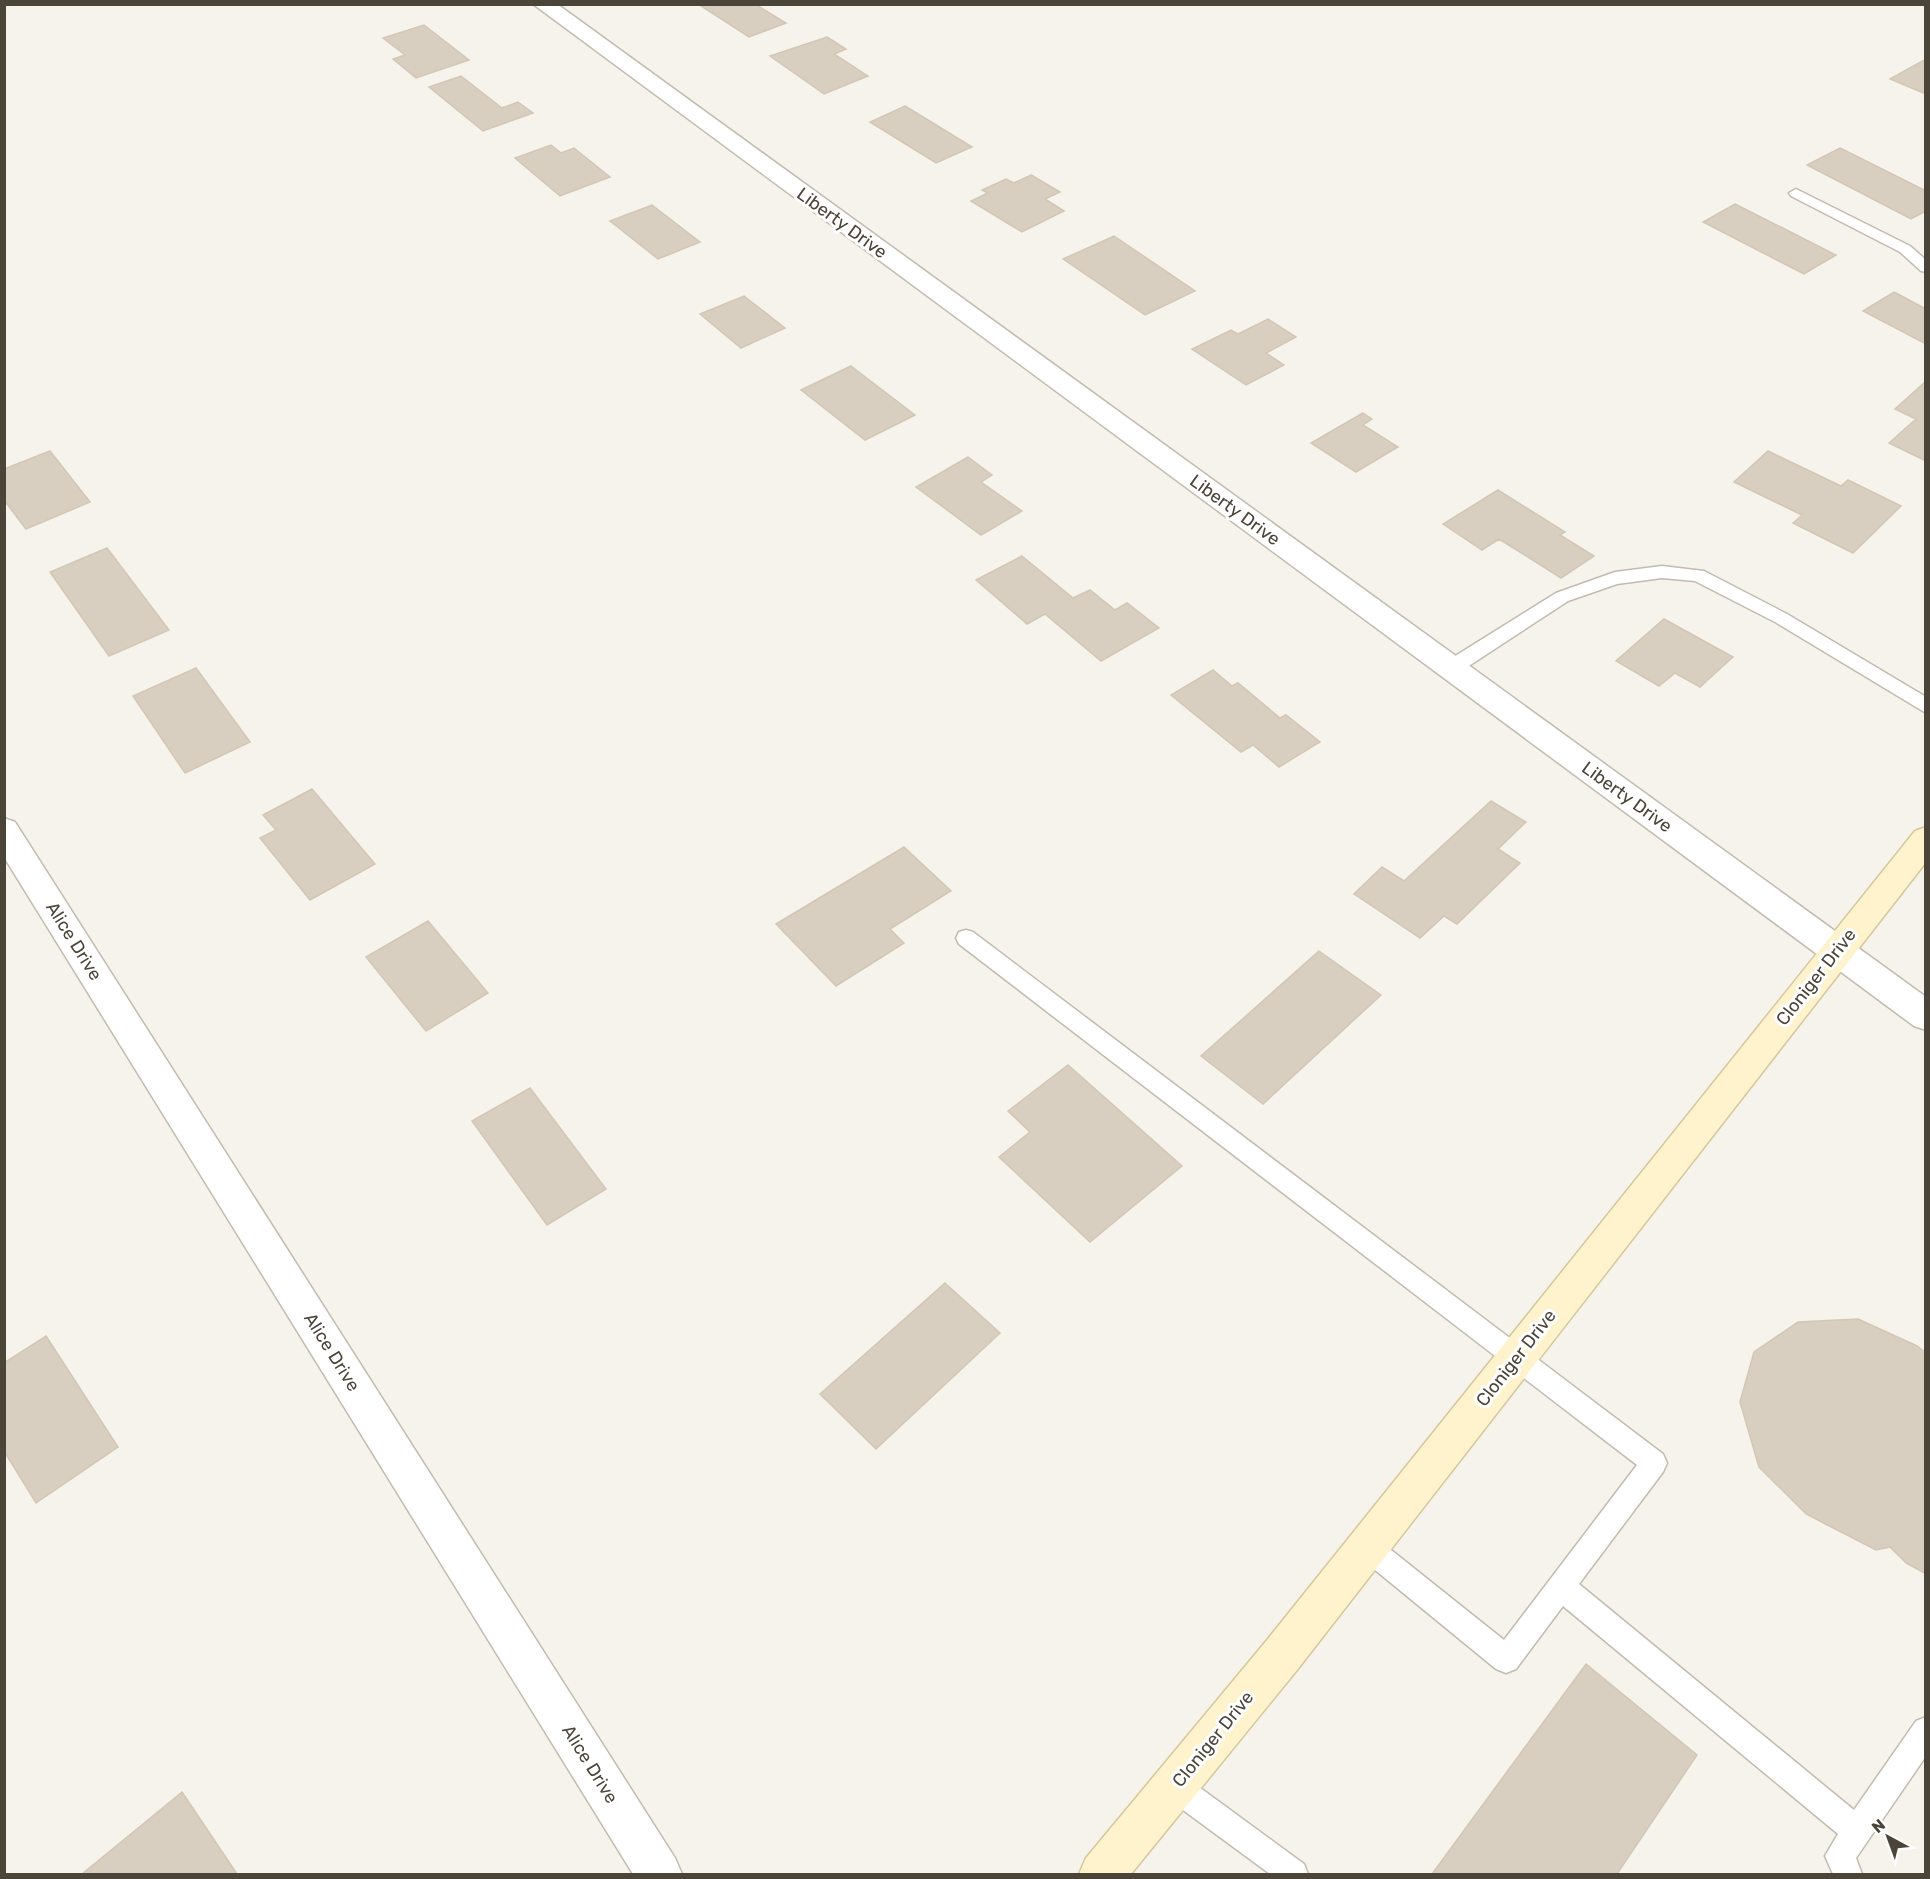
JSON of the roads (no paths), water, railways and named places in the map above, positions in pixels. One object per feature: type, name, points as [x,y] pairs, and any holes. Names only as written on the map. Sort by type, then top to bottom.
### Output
[{"type":"main road","name":"Cloniger Drive","points":[[1102,1875],[1367,1546],[1926,839]]},
{"type":"street","name":"Liberty Drive","points":[[543,4],[1926,1016]]},
{"type":"street","name":"Alice Drive","points":[[4,830],[658,1875]]},
{"type":"lane","points":[[1796,193],[1905,249],[1926,268]]},
{"type":"lane","points":[[1451,668],[1562,597],[1615,578],[1662,572],[1698,575],[1734,593],[1781,618],[1926,706]]},
{"type":"lane","points":[[966,938],[1654,1463],[1506,1659],[1367,1546]]},
{"type":"lane","points":[[1562,1587],[1856,1830]]},
{"type":"lane","points":[[1848,1875],[1840,1856],[1926,1731]]},
{"type":"lane","points":[[1174,1786],[1294,1875]]}]
